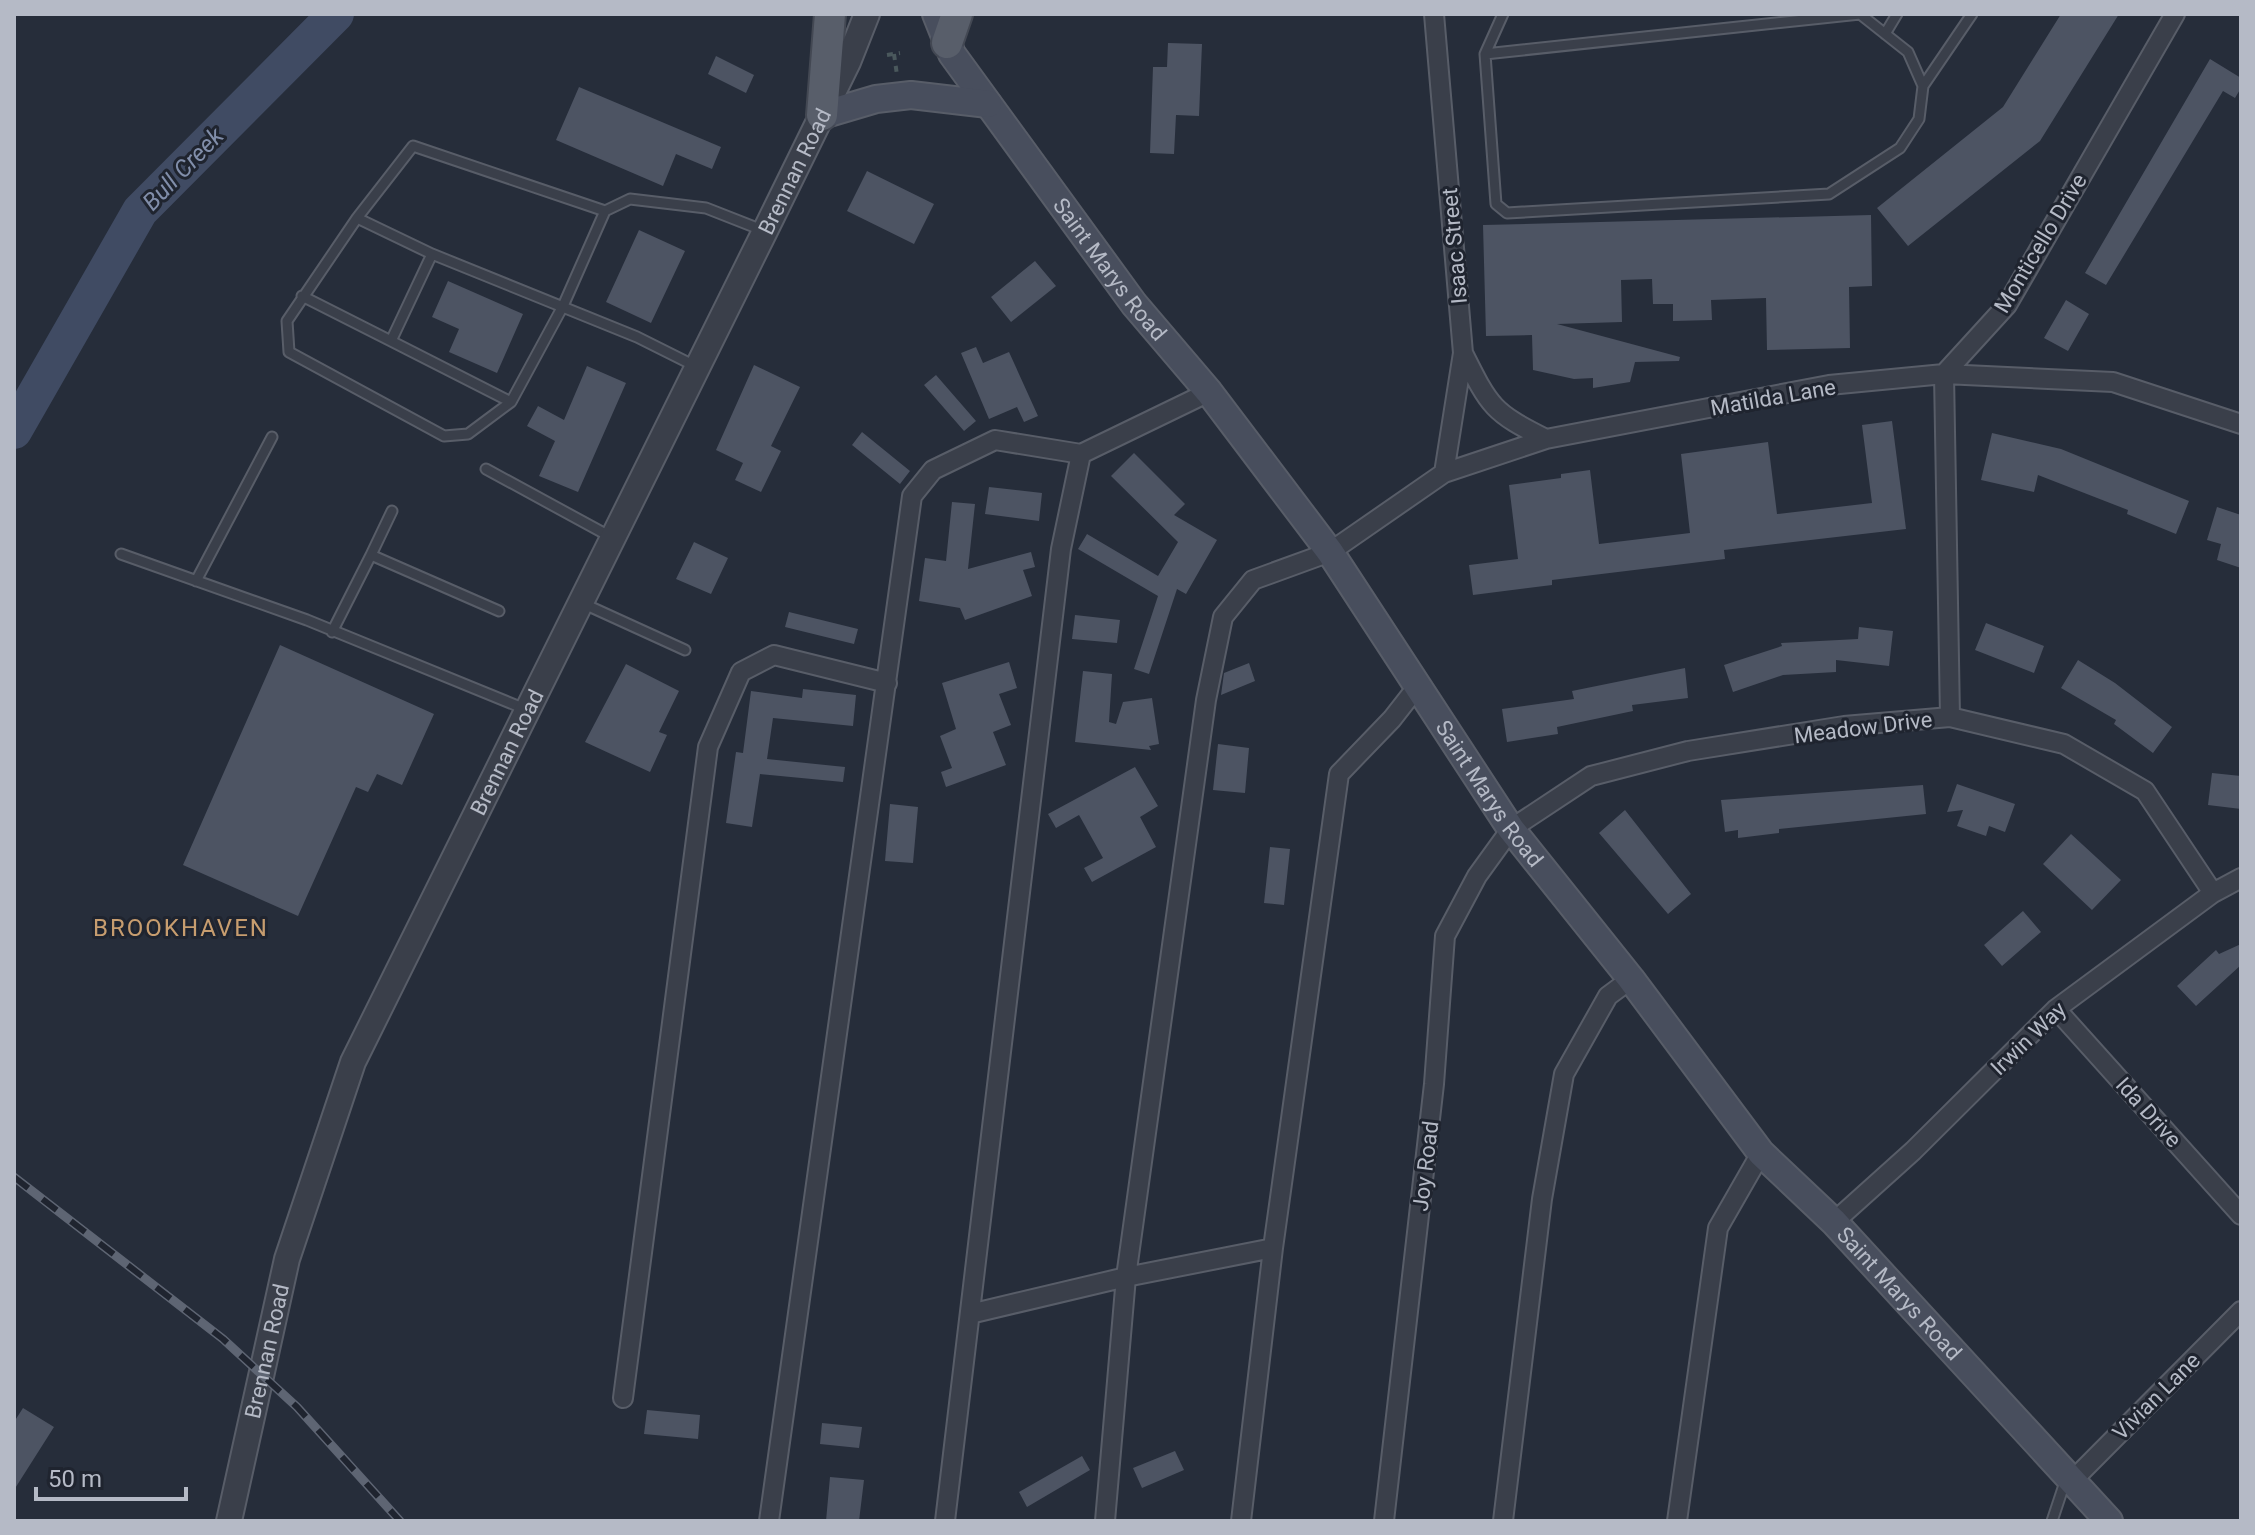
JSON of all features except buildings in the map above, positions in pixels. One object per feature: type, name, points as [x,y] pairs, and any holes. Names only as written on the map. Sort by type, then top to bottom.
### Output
[{"type":"main road","points":[[830,14],[822,115],[876,99],[911,95],[988,104]]},
{"type":"main road","name":"Saint Marys Road","points":[[936,14],[947,43],[988,104],[1134,304],[1209,392],[1330,552],[1511,829],[1631,979],[1761,1153],[1834,1222],[2109,1521]]},
{"type":"main road","points":[[947,43],[957,14]]},
{"type":"street","name":"Brennan Road","points":[[229,1521],[249,1418],[287,1259],[353,1062],[698,368],[822,115],[867,14]]},
{"type":"street","name":"Isaac Street","points":[[1434,14],[1463,353],[1488,403],[1513,422],[1546,439]]},
{"type":"street","name":"Monticello Drive","points":[[1944,374],[2007,305],[2175,14]]},
{"type":"street","points":[[1444,473],[1463,353]]},
{"type":"street","points":[[1944,374],[1950,717]]},
{"type":"street","name":"Matilda Lane","points":[[1105,1521],[1126,1277],[1206,700],[1223,617],[1253,580],[1330,552],[1444,473],[1546,439],[1829,385],[1944,374],[2113,382],[2241,424]]},
{"type":"street","points":[[769,1521],[912,496],[933,470],[995,440],[1081,454],[1209,392]]},
{"type":"street","points":[[945,1521],[1061,549],[1081,454]]},
{"type":"street","points":[[623,1398],[708,747],[741,672],[774,655],[887,683]]},
{"type":"street","points":[[1241,1521],[1273,1248],[1339,774],[1392,719],[1417,687]]},
{"type":"street","name":"Meadow Drive","points":[[1511,829],[1591,776],[1633,765],[1688,751],[1844,726],[1950,717],[2064,744],[2145,791],[2213,893]]},
{"type":"street","name":"Joy Road","points":[[1384,1521],[1434,1084],[1445,936],[1477,876],[1511,829]]},
{"type":"street","name":"Irwin Way","points":[[1834,1222],[1913,1151],[2056,1009],[2213,893],[2241,878]]},
{"type":"street","points":[[1503,1521],[1542,1199],[1564,1074],[1608,996],[1631,979]]},
{"type":"street","name":"Ida Drive","points":[[2056,1009],[2241,1215]]},
{"type":"street","points":[[1677,1521],[1718,1228],[1761,1153]]},
{"type":"street","points":[[970,1314],[1126,1277],[1273,1248]]},
{"type":"street","name":"Vivian Lane","points":[[2069,1478],[2241,1311]]},
{"type":"lane","points":[[1503,14],[1485,54],[1496,204],[1507,213],[1829,194],[1900,148],[1919,119],[1923,86],[1972,14]]},
{"type":"lane","points":[[1485,54],[1860,14],[1908,52],[1923,86]]},
{"type":"lane","points":[[1885,34],[1897,14]]},
{"type":"lane","points":[[605,211],[413,146],[302,296],[287,321],[289,352],[444,436],[468,434],[511,402],[563,306],[605,211],[630,199],[706,208],[765,231]]},
{"type":"lane","points":[[357,218],[432,254],[637,337],[698,368]]},
{"type":"lane","points":[[391,341],[432,254]]},
{"type":"lane","points":[[302,296],[511,402]]},
{"type":"lane","points":[[196,581],[272,437]]},
{"type":"lane","points":[[486,469],[614,539]]},
{"type":"lane","points":[[332,632],[392,511]]},
{"type":"lane","points":[[121,554],[332,632],[528,711]]},
{"type":"lane","points":[[371,555],[499,611]]},
{"type":"lane","points":[[582,603],[685,650]]},
{"type":"lane","points":[[2052,1521],[2069,1478]]},
{"type":"path","points":[[887,55],[897,54],[898,84]]},
{"type":"waterway","name":"Bull Creek","points":[[14,431],[140,211],[336,14]]},
{"type":"railway","points":[[14,1177],[223,1339],[297,1407],[400,1521]]},
{"type":"district","name":"BROOKHAVEN","points":[[181,928]]}]
